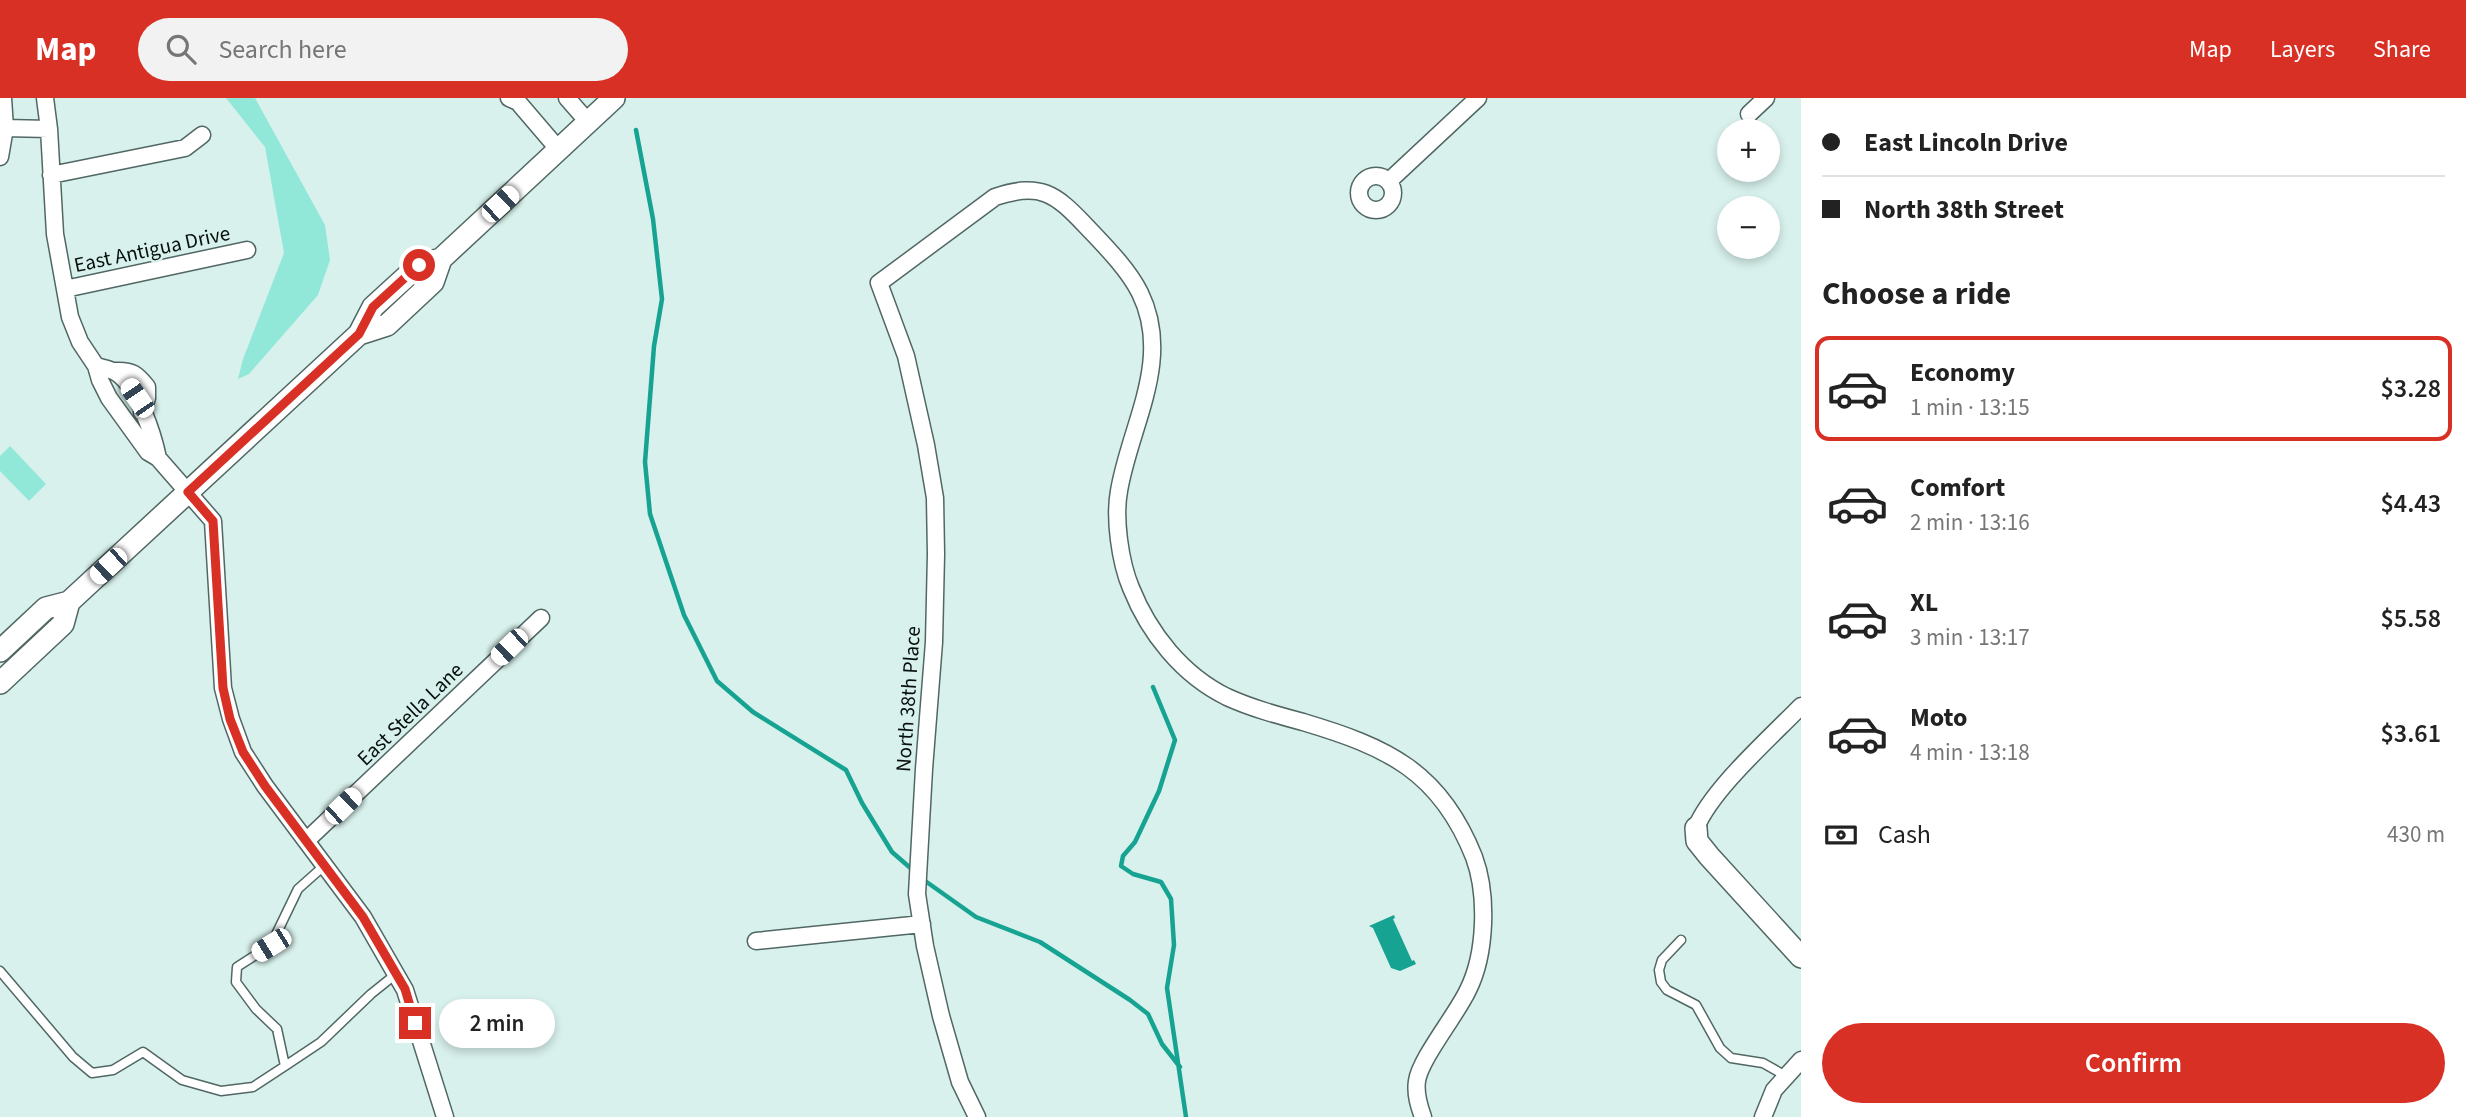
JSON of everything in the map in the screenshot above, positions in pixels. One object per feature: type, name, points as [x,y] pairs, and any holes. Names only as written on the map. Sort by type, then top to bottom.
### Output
[{"type":"main road","points":[[0,651],[47,608],[69,602],[359,334],[387,325],[433,282],[441,259],[614,98]]},
{"type":"main road","points":[[0,683],[63,624],[69,602]]},
{"type":"main road","points":[[1696,828],[1697,841],[1709,856],[1801,957]]},
{"type":"street","points":[[0,157],[5,128],[3,98]]},
{"type":"street","name":"East Antigua Drive","points":[[45,98],[55,234],[70,317],[80,342],[96,366],[109,398],[148,452],[164,464],[213,521],[223,688],[230,719],[243,752],[265,786],[363,917],[405,989],[445,1117]]},
{"type":"street","points":[[509,98],[518,103],[559,149]]},
{"type":"street","points":[[567,98],[588,122]]},
{"type":"street","points":[[1389,181],[1478,98]]},
{"type":"street","points":[[1749,114],[1766,98]]},
{"type":"street","points":[[5,128],[49,129]]},
{"type":"street","points":[[51,175],[184,148],[202,135]]},
{"type":"street","name":"North 38th Place","points":[[977,1117],[960,1082],[941,1016],[917,894],[934,642],[935,498],[906,356],[879,283],[995,197],[1017,190],[1038,191],[1063,203],[1113,256],[1139,291],[1150,319],[1153,345],[1150,379],[1118,494],[1118,533],[1129,585],[1149,625],[1181,664],[1224,696],[1365,743],[1399,760],[1424,778],[1443,800],[1459,825],[1474,857],[1482,898],[1483,934],[1479,962],[1469,990],[1422,1065],[1417,1080],[1417,1103],[1423,1117]]},
{"type":"street","name":"East Antigua Drive","points":[[65,289],[247,250]]},
{"type":"street","name":"East Antigua Drive","points":[[96,366],[116,371],[129,370],[147,387],[147,398],[142,412],[164,464]]},
{"type":"street","name":"East Stella Lane","points":[[307,840],[541,618]]},
{"type":"street","points":[[1696,828],[1701,815],[1722,788],[1801,706]]},
{"type":"street","points":[[756,941],[922,924]]},
{"type":"street","points":[[1763,1117],[1774,1090],[1801,1060]]},
{"type":"lane","points":[[285,1066],[277,1029],[256,1009],[236,982],[237,967],[271,945],[298,889],[325,865]]},
{"type":"lane","points":[[1681,940],[1662,960],[1659,970],[1661,982],[1667,990],[1696,1005],[1720,1048],[1731,1058],[1763,1063],[1786,1076]]},
{"type":"lane","points":[[0,971],[73,1057],[92,1073],[113,1070],[143,1052],[182,1080],[221,1091],[253,1087],[321,1042],[396,974]]},
{"type":"shaded area","points":[[226,98],[255,98],[325,225],[330,260],[318,295],[249,374],[238,379],[243,359],[284,253],[265,147]]},
{"type":"shaded area","points":[[10,446],[46,484],[29,501],[0,471],[0,456]]},
{"type":"shaded area","points":[[1394,915],[1393,919],[1412,961],[1416,964],[1400,971],[1391,968],[1373,928],[1369,926]]},
{"type":"waterway","points":[[636,130],[653,219],[662,299],[654,346],[645,462],[650,514],[684,615],[717,681],[753,712],[846,770],[862,803],[892,852],[915,872]]},
{"type":"waterway","points":[[1153,687],[1175,740],[1159,791],[1135,842],[1123,856],[1121,866],[1133,874],[1161,882],[1171,899],[1174,945],[1167,988],[1186,1117]]},
{"type":"waterway","points":[[921,878],[976,917],[1040,942],[1130,1000],[1148,1014],[1162,1044],[1180,1067]]},
{"type":"route","points":[[415,1023],[405,989],[363,917],[265,786],[243,752],[230,719],[223,688],[213,521],[188,492],[359,334],[373,307],[419,265]]}]
